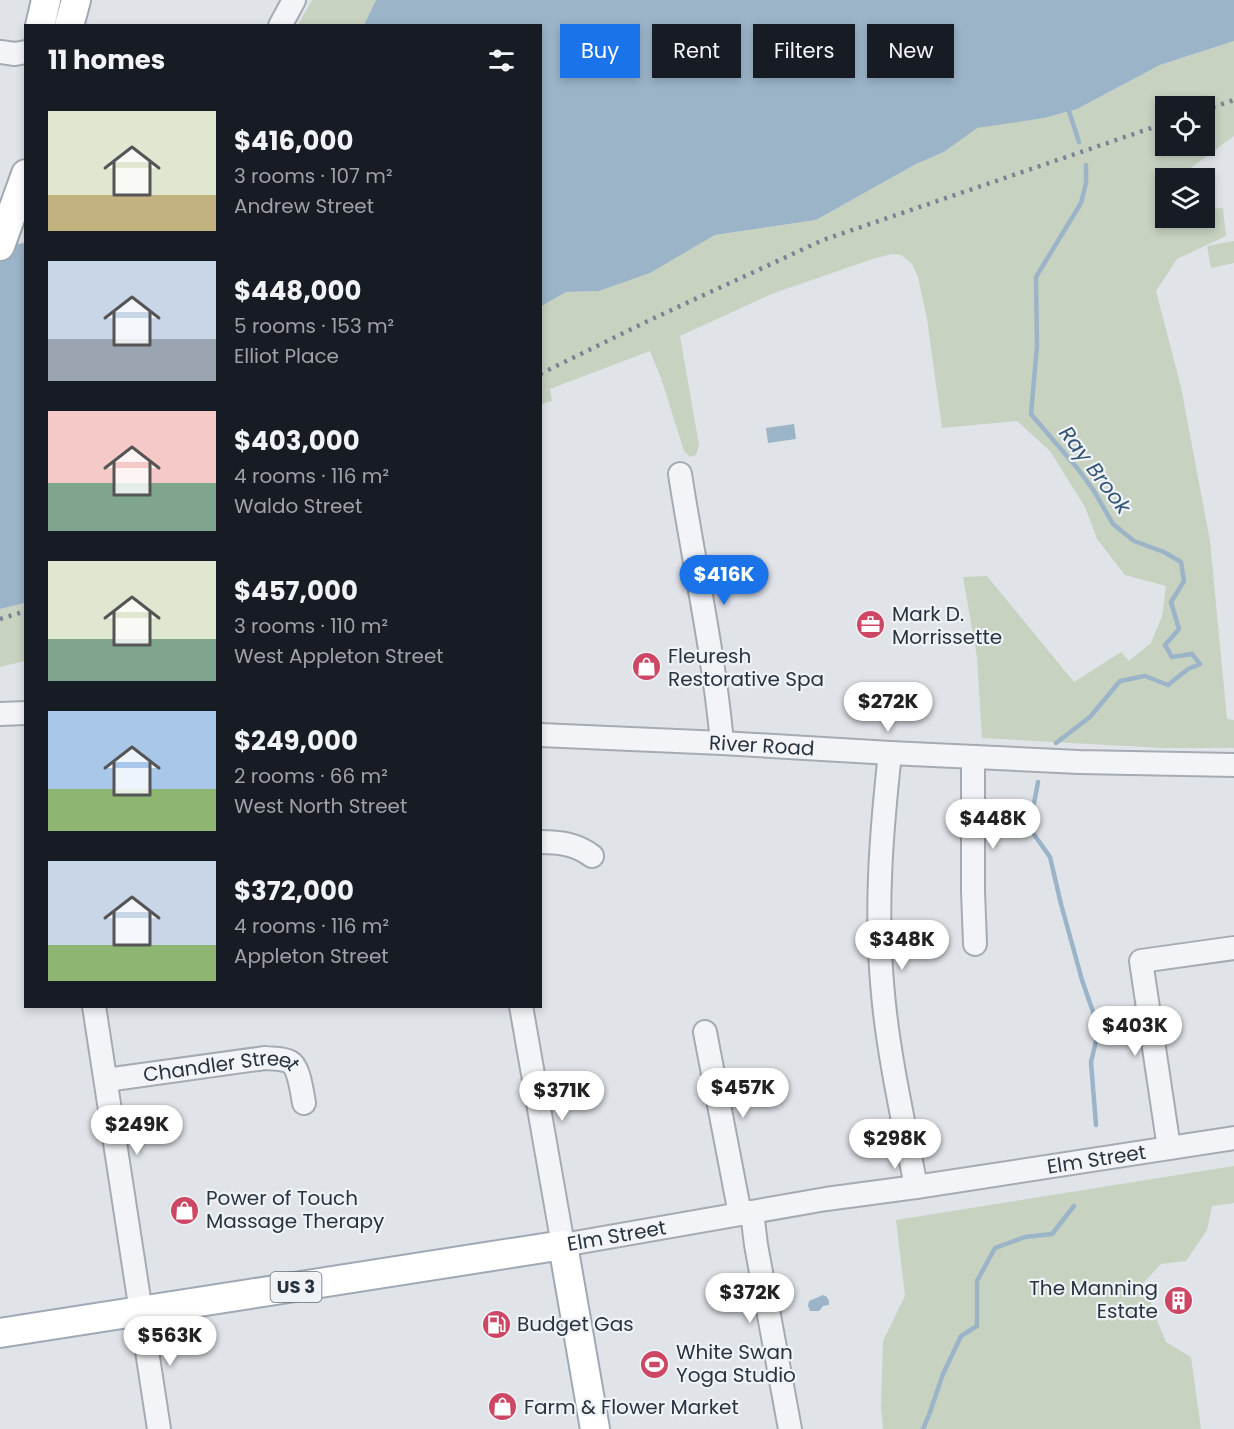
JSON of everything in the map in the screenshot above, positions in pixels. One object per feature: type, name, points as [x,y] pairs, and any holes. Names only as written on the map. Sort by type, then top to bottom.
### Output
[{"type":"main road","points":[[40,24],[46,0]]},
{"type":"main road","points":[[70,24],[76,0]]},
{"type":"main road","points":[[0,246],[24,180]]},
{"type":"main road","points":[[563,1245],[595,1429]]},
{"type":"main road","name":"Elm Street","points":[[0,1333],[563,1245]]},
{"type":"street","points":[[281,24],[294,0]]},
{"type":"street","points":[[0,52],[24,52]]},
{"type":"street","points":[[680,474],[713,663],[722,743]]},
{"type":"street","points":[[0,714],[24,713]]},
{"type":"street","name":"River Road","points":[[542,735],[1079,762],[1234,765]]},
{"type":"street","points":[[890,753],[882,822],[878,917],[883,996],[893,1065],[916,1187]]},
{"type":"street","points":[[973,757],[975,944]]},
{"type":"street","points":[[542,842],[569,844],[583,849],[592,856]]},
{"type":"street","points":[[1169,1148],[1140,961],[1234,948]]},
{"type":"street","points":[[94,1008],[159,1429]]},
{"type":"street","points":[[521,1008],[563,1245]]},
{"type":"street","points":[[705,1032],[746,1213],[756,1245],[790,1429]]},
{"type":"street","name":"Chandler Street","points":[[106,1080],[265,1058],[279,1059],[291,1062],[296,1067],[304,1103]]},
{"type":"street","name":"Elm Street","points":[[563,1245],[826,1199],[1234,1138]]},
{"type":"green space","points":[[312,0],[376,0],[364,24],[299,24]]},
{"type":"green space","points":[[1234,41],[1234,136],[1215,150],[1215,96],[1155,96],[1155,156],[1207,156],[1191,168],[1155,168],[1155,228],[1215,228],[1215,208],[1223,208],[1226,236],[1177,259],[1156,291],[1181,387],[1210,541],[1227,719],[1234,720],[1234,748],[1162,748],[982,738],[977,657],[963,577],[987,576],[1074,682],[1121,652],[1129,661],[1151,643],[1162,616],[1166,586],[1125,575],[1097,539],[1085,507],[1050,451],[1017,421],[942,428],[927,319],[918,277],[912,264],[901,255],[892,254],[873,259],[774,293],[680,336],[699,445],[696,455],[690,457],[684,451],[650,351],[550,389],[552,401],[542,404],[542,306],[566,292],[599,291],[650,273],[715,235],[816,220],[916,164],[944,152],[977,127],[1044,118],[1077,109],[1160,65]]},
{"type":"green space","points":[[1234,241],[1234,263],[1211,268],[1207,246]]},
{"type":"green space","points":[[24,603],[24,661],[0,667],[0,609]]},
{"type":"green space","points":[[1234,1166],[1234,1203],[1212,1206],[1207,1230],[1186,1261],[1161,1264],[1134,1293],[1150,1297],[1153,1311],[1166,1342],[1191,1357],[1201,1429],[883,1429],[881,1407],[883,1341],[905,1296],[896,1220]]},
{"type":"water","points":[[376,0],[1234,0],[1234,41],[1160,65],[1077,109],[1044,118],[977,128],[944,152],[916,164],[816,220],[715,235],[650,273],[599,291],[566,292],[542,306],[542,24],[364,24]]},
{"type":"water","points":[[24,243],[24,603],[0,609],[0,246]]},
{"type":"water","points":[[794,424],[796,439],[768,443],[766,428]]},
{"type":"water","points":[[823,1295],[827,1297],[829,1305],[823,1306],[819,1311],[810,1311],[809,1301]]},
{"type":"waterway","name":"Ray Brook","points":[[1068,108],[1079,142]]},
{"type":"waterway","name":"Ray Brook","points":[[1056,743],[1090,717],[1120,681],[1145,676],[1168,685],[1188,669],[1200,664],[1192,654],[1172,657],[1165,645],[1179,629],[1171,602],[1184,581],[1181,562],[1164,552],[1134,541],[1113,524],[1078,469],[1031,414],[1037,346],[1036,277],[1081,203],[1086,183],[1086,165]]},
{"type":"waterway","name":"Ray Brook","points":[[1038,782],[1031,819],[1033,833],[1050,857],[1082,980],[1099,1029],[1091,1062],[1096,1125]]},
{"type":"waterway","name":"Ray Brook","points":[[923,1429],[943,1374],[961,1336],[977,1326],[977,1281],[995,1248],[1025,1237],[1052,1234],[1074,1206]]},
{"type":"railway","points":[[1215,106],[1234,100]]},
{"type":"railway","points":[[542,373],[823,240],[1155,127]]},
{"type":"railway","points":[[0,619],[24,612]]},
{"type":"place","name":"Mark D. Morrissette","points":[[871,625]]},
{"type":"place","name":"Fleuresh Restorative Spa","points":[[647,667]]},
{"type":"place","name":"Power of Touch Massage Therapy","points":[[185,1210]]},
{"type":"place","name":"The Manning Estate","points":[[1179,1300]]},
{"type":"place","name":"Budget Gas","points":[[496,1324]]},
{"type":"place","name":"White Swan Yoga Studio","points":[[655,1364]]},
{"type":"place","name":"Farm & Flower Market","points":[[503,1407]]}]
